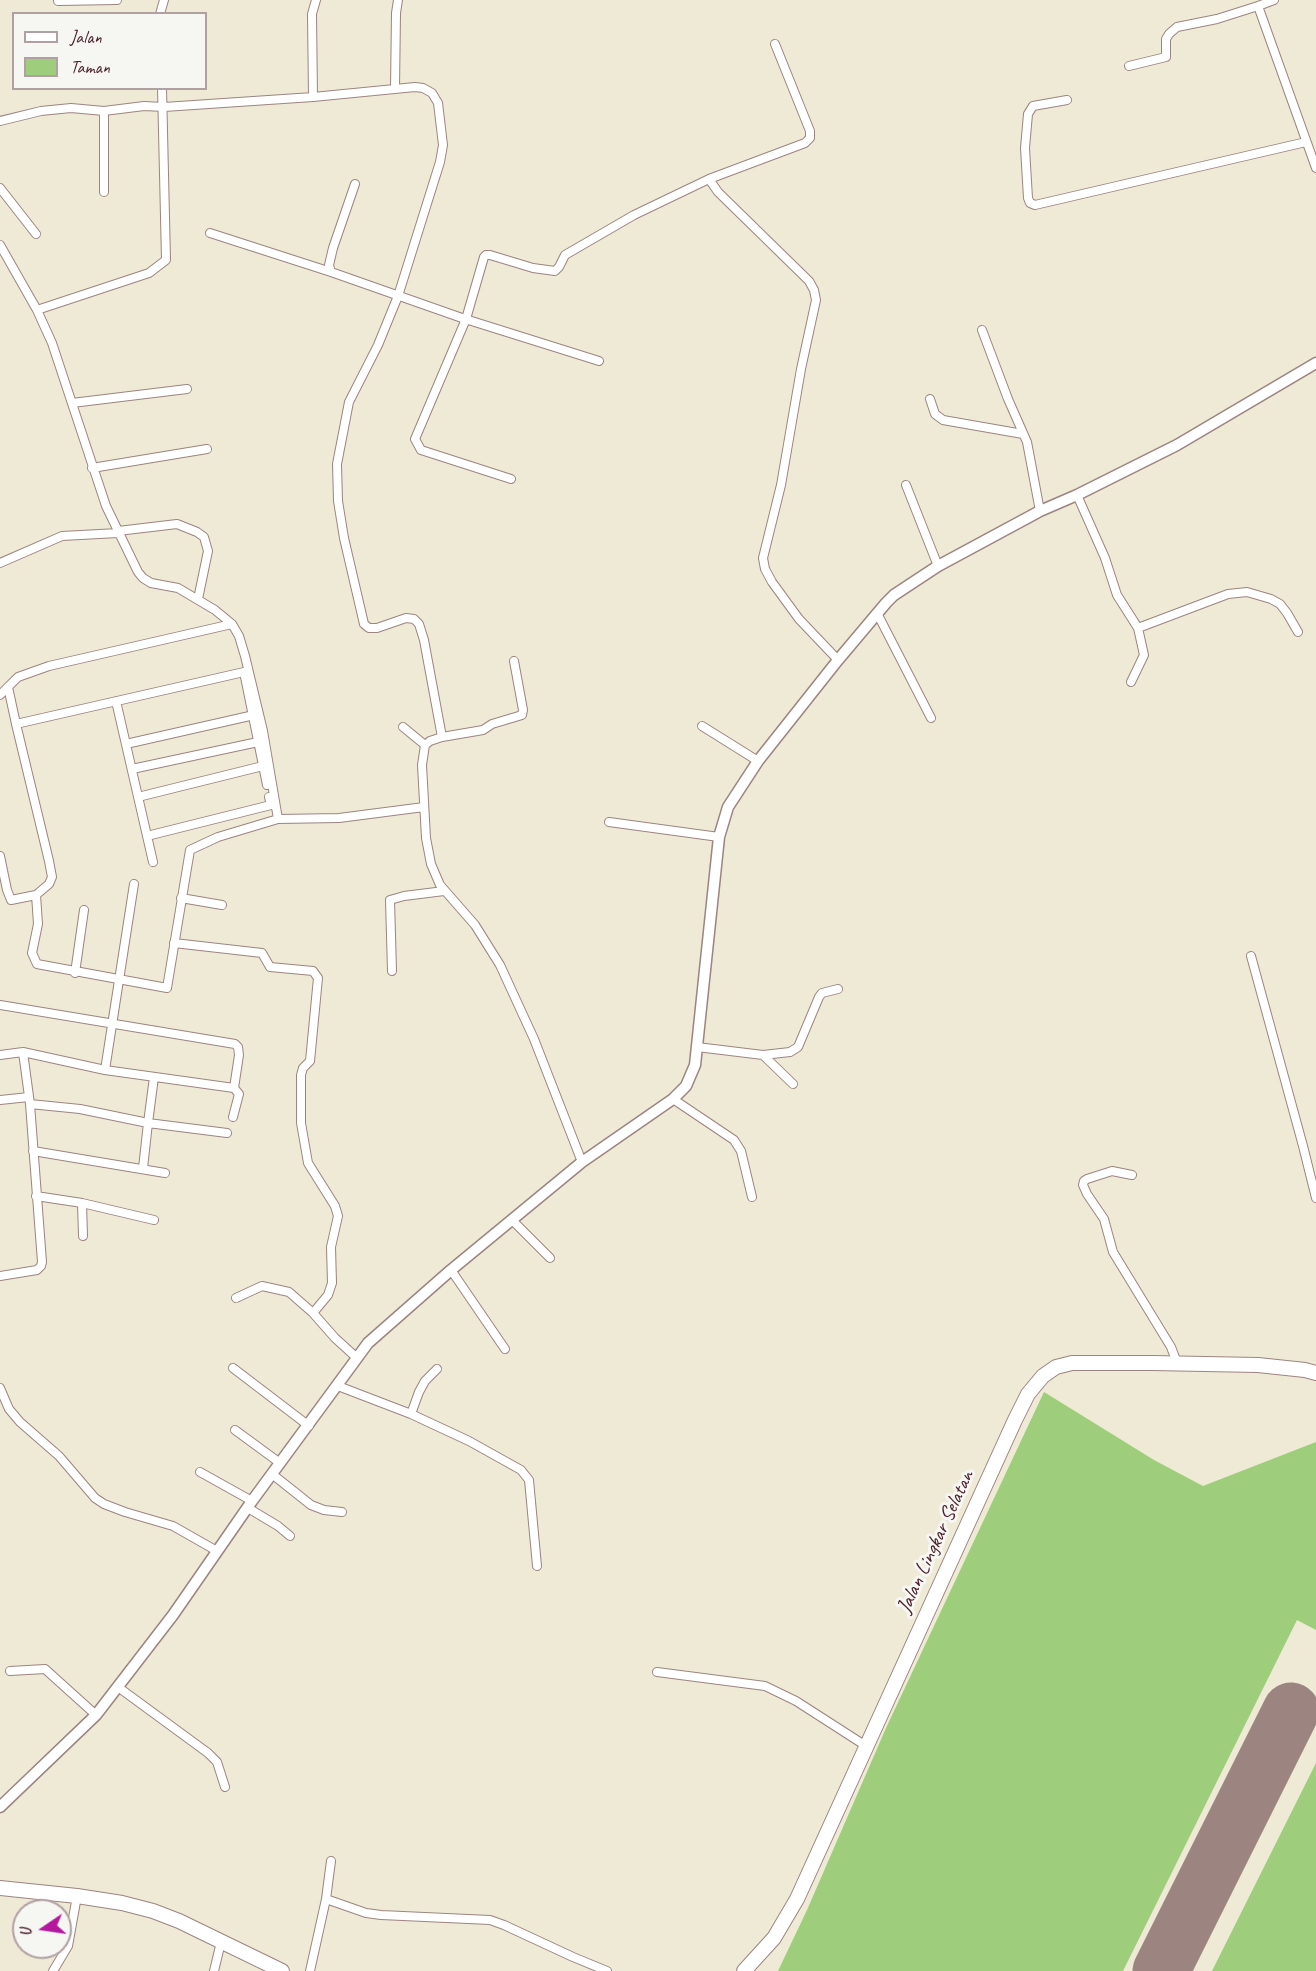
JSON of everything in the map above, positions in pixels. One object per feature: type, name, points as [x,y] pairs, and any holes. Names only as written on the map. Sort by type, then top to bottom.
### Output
[{"type":"highway","name":"Jalan Lingkar Selatan","points":[[744,1971],[774,1938],[797,1899],[1028,1394],[1043,1376],[1056,1367],[1072,1363],[1258,1365],[1316,1373]]},
{"type":"highway","points":[[0,1888],[77,1896],[153,1911],[179,1921],[282,1971]]},
{"type":"street","points":[[58,1],[117,0]]},
{"type":"street","points":[[313,97],[312,14],[316,0]]},
{"type":"street","points":[[395,89],[398,0]]},
{"type":"street","points":[[1129,66],[1166,57],[1166,39],[1177,27],[1217,19],[1275,0]]},
{"type":"street","points":[[1258,6],[1316,168]]},
{"type":"street","points":[[511,479],[421,450],[416,443],[417,434],[466,319],[486,255],[533,268],[555,271],[565,255],[634,215],[709,179],[805,143],[810,138],[810,132],[775,44]]},
{"type":"street","points":[[0,121],[41,111],[71,108],[104,111],[144,106],[164,107],[313,97],[395,89],[423,88],[432,93],[438,103],[443,145],[440,162],[398,296],[378,345],[349,402],[337,464],[338,501],[344,538],[364,624],[369,628],[377,628],[406,618],[414,619],[419,624],[442,737]]},
{"type":"street","points":[[37,310],[149,273],[165,262],[167,256],[162,90]]},
{"type":"street","points":[[1067,100],[1033,106],[1028,114],[1025,148],[1028,198],[1030,203],[1035,205],[1306,142]]},
{"type":"street","points":[[104,111],[104,192]]},
{"type":"street","points":[[709,179],[718,192],[808,281],[814,290],[816,300],[801,369],[782,485],[763,558],[765,569],[772,582],[799,619],[838,660]]},
{"type":"street","points":[[331,272],[329,265],[333,248],[355,184]]},
{"type":"street","points":[[0,188],[36,234]]},
{"type":"street","points":[[210,233],[599,361]]},
{"type":"street","points":[[0,245],[37,310],[52,343],[92,468],[118,532],[143,578],[151,583],[178,588],[198,599],[232,624],[239,636],[271,805],[147,836]]},
{"type":"street","points":[[982,330],[1029,448],[1040,510]]},
{"type":"street","points":[[0,1807],[96,1715],[172,1615],[368,1343],[582,1162],[673,1099],[686,1086],[691,1076],[697,1047],[719,837],[728,807],[758,761],[877,613],[894,595],[938,566],[1040,510],[1077,495],[1177,445],[1316,363]]},
{"type":"street","points":[[72,403],[187,389]]},
{"type":"street","points":[[930,399],[935,414],[943,420],[1023,434]]},
{"type":"street","points":[[92,468],[207,449]]},
{"type":"street","points":[[906,485],[938,566]]},
{"type":"street","points":[[1077,495],[1105,558],[1117,595],[1138,628],[1144,655],[1131,682]]},
{"type":"street","points":[[0,563],[62,536],[118,532],[177,524],[204,537],[208,551],[198,599]]},
{"type":"street","points":[[1138,628],[1228,594],[1247,592],[1280,604],[1298,632]]},
{"type":"street","points":[[877,613],[931,718]]},
{"type":"street","points":[[0,695],[18,677],[49,666],[232,624]]},
{"type":"street","points":[[514,661],[523,710],[522,716],[492,724],[483,730],[442,737],[430,741],[425,746],[423,765],[426,838],[431,864],[444,891],[475,926],[500,964],[534,1040],[582,1162]]},
{"type":"street","points":[[16,724],[246,671]]},
{"type":"street","points":[[246,671],[263,731],[278,819]]},
{"type":"street","points":[[0,856],[11,900],[36,895],[49,884],[52,877],[8,687]]},
{"type":"street","points":[[116,701],[153,862]]},
{"type":"street","points":[[126,744],[254,716]]},
{"type":"street","points":[[702,726],[758,761]]},
{"type":"street","points":[[403,728],[425,746]]},
{"type":"street","points":[[132,769],[258,742]]},
{"type":"street","points":[[138,796],[263,766]]},
{"type":"street","points":[[36,895],[38,924],[32,953],[37,964],[75,973],[167,988],[190,850],[218,837],[278,819],[339,818],[424,807]]},
{"type":"street","points":[[609,822],[719,837]]},
{"type":"street","points":[[105,1070],[134,884]]},
{"type":"street","points":[[392,971],[390,900],[444,891]]},
{"type":"street","points":[[181,898],[222,905]]},
{"type":"street","points":[[75,973],[84,910]]},
{"type":"street","points":[[174,943],[262,953],[270,967],[313,971],[318,978],[310,1061],[303,1068],[301,1076],[301,1123],[308,1163],[335,1206],[338,1216],[331,1247],[332,1283],[328,1295],[313,1313]]},
{"type":"street","points":[[1251,956],[1304,1146],[1316,1198]]},
{"type":"street","points":[[697,1047],[764,1055],[790,1052],[798,1047],[822,993],[838,989]]},
{"type":"street","points":[[0,1005],[235,1044],[238,1047],[238,1055],[234,1088]]},
{"type":"street","points":[[0,1276],[37,1270],[41,1266],[29,1100],[23,1052]]},
{"type":"street","points":[[0,1055],[23,1052],[105,1070],[234,1088],[239,1094],[233,1117]]},
{"type":"street","points":[[764,1055],[793,1084]]},
{"type":"street","points":[[143,1168],[154,1077]]},
{"type":"street","points":[[673,1099],[734,1140],[741,1151],[752,1197]]},
{"type":"street","points":[[0,1100],[29,1100],[148,1123],[227,1133]]},
{"type":"street","points":[[33,1151],[165,1173]]},
{"type":"street","points":[[1132,1175],[1112,1171],[1088,1179],[1083,1185],[1104,1219],[1113,1252],[1171,1347],[1177,1363]]},
{"type":"street","points":[[36,1196],[82,1203],[154,1220]]},
{"type":"street","points":[[82,1203],[83,1236]]},
{"type":"street","points":[[512,1220],[550,1258]]},
{"type":"street","points":[[452,1270],[505,1349]]},
{"type":"street","points":[[236,1298],[262,1286],[289,1292],[357,1358]]},
{"type":"street","points":[[233,1368],[309,1426]]},
{"type":"street","points":[[411,1414],[422,1386],[437,1369]]},
{"type":"street","points":[[338,1386],[411,1414],[469,1441],[527,1475],[537,1566]]},
{"type":"street","points":[[0,1388],[9,1409],[20,1422],[59,1456],[95,1498],[114,1508],[173,1526],[217,1551]]},
{"type":"street","points":[[235,1430],[280,1463]]},
{"type":"street","points":[[200,1472],[250,1505],[290,1536]]},
{"type":"street","points":[[272,1474],[311,1505],[324,1510],[342,1512]]},
{"type":"street","points":[[10,1671],[45,1669],[96,1715]]},
{"type":"street","points":[[657,1672],[765,1686],[796,1701],[866,1746]]},
{"type":"street","points":[[118,1687],[208,1753],[217,1762],[225,1786]]},
{"type":"street","points":[[310,1971],[332,1861]]},
{"type":"street","points":[[53,1971],[68,1946],[77,1896]]},
{"type":"street","points":[[326,1899],[360,1911],[381,1915],[490,1920],[607,1971]]},
{"type":"street","points":[[214,1971],[221,1942]]},
{"type":"green space","points":[[1044,1392],[1154,1460],[1203,1486],[1316,1442],[1316,1630],[1297,1620],[1123,1971],[778,1971],[886,1728]]},
{"type":"green space","points":[[1316,1763],[1316,1971],[1212,1971]]},
{"type":"runway","points":[[1161,1971],[1291,1711]]}]
